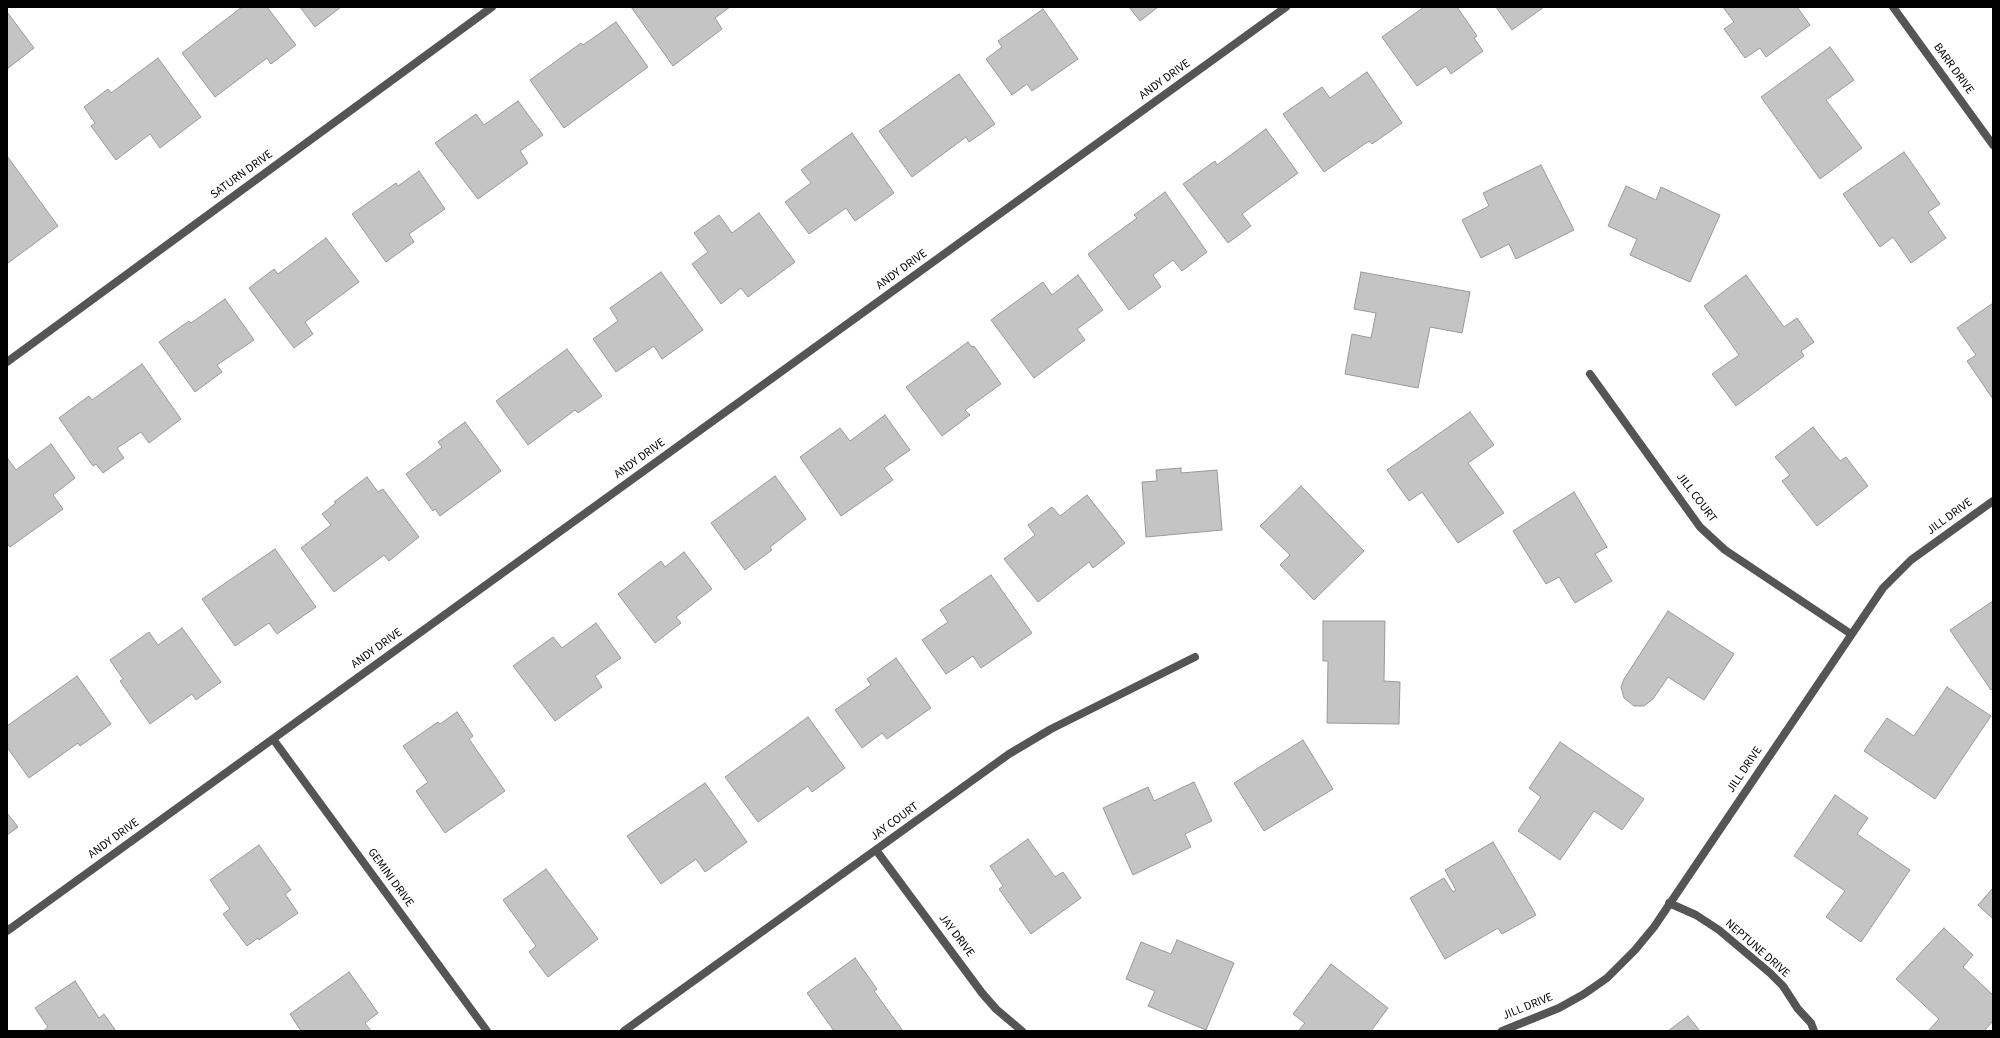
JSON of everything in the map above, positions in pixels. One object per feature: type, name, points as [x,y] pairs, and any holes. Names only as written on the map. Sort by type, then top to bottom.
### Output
[{"type":"street","name":"SATURN DRIVE","points":[[7,362],[492,7]]},
{"type":"street","name":"ANDY DRIVE","points":[[7,931],[1286,7]]},
{"type":"street","name":"BARR DRIVE","points":[[1893,7],[1993,145]]},
{"type":"street","name":"JILL COURT","points":[[1590,374],[1700,527],[1725,550],[1851,634]]},
{"type":"street","name":"JILL DRIVE","points":[[1502,1031],[1559,1008],[1584,994],[1607,978],[1635,950],[1654,927],[1873,601],[1899,571],[1993,501]]},
{"type":"street","name":"JAY COURT","points":[[624,1031],[1009,754],[1051,729],[1195,657]]},
{"type":"street","name":"GEMINI DRIVE","points":[[273,739],[487,1031]]},
{"type":"street","name":"JAY DRIVE","points":[[876,850],[982,993],[996,1009],[1022,1031]]},
{"type":"street","name":"NEPTUNE DRIVE","points":[[1669,903],[1696,915],[1719,930],[1770,973],[1783,986],[1798,1009],[1811,1023],[1814,1031]]},
{"type":"building","points":[[242,7],[267,7],[296,45],[271,64],[267,58],[215,97],[182,53]]},
{"type":"building","points":[[300,7],[341,7],[315,27]]},
{"type":"building","points":[[631,7],[730,7],[715,18],[722,29],[673,66]]},
{"type":"building","points":[[1129,7],[1158,7],[1140,21]]},
{"type":"building","points":[[1424,7],[1457,7],[1477,36],[1474,38],[1483,51],[1451,74],[1446,66],[1417,86],[1382,37]]},
{"type":"building","points":[[1496,7],[1544,7],[1512,30]]},
{"type":"building","points":[[1723,7],[1797,7],[1810,25],[1766,57],[1760,48],[1745,58],[1724,29],[1734,22]]},
{"type":"building","points":[[1043,9],[1078,59],[1032,91],[1027,84],[1012,95],[986,59],[1002,47],[998,41]]},
{"type":"building","points":[[7,12],[34,48],[7,69]]},
{"type":"building","points":[[616,22],[648,67],[564,128],[530,80],[581,43],[583,45]]},
{"type":"building","points":[[1830,47],[1854,80],[1826,100],[1862,148],[1820,179],[1761,97]]},
{"type":"building","points":[[158,58],[201,117],[160,148],[150,134],[116,160],[91,126],[95,123],[84,107],[108,89],[111,93]]},
{"type":"building","points":[[1367,72],[1402,123],[1372,144],[1369,141],[1324,172],[1283,114],[1322,87],[1330,98]]},
{"type":"building","points":[[959,74],[995,124],[969,142],[966,137],[912,177],[879,131]]},
{"type":"building","points":[[518,101],[543,135],[520,151],[528,163],[478,199],[435,143],[476,114],[484,125]]},
{"type":"building","points":[[1266,129],[1298,173],[1242,214],[1251,226],[1228,243],[1183,184],[1215,161],[1217,165]]},
{"type":"building","points":[[852,133],[894,193],[855,221],[846,208],[809,234],[785,202],[811,183],[801,170]]},
{"type":"building","points":[[1904,152],[1940,204],[1928,212],[1946,238],[1911,263],[1893,237],[1880,247],[1843,194]]},
{"type":"building","points":[[7,156],[58,226],[8,263],[7,262]]},
{"type":"building","points":[[1541,165],[1574,230],[1516,259],[1509,244],[1481,258],[1462,220],[1489,206],[1483,193]]},
{"type":"building","points":[[419,171],[445,209],[409,234],[414,242],[386,262],[352,214],[396,183],[398,186]]},
{"type":"building","points":[[1626,186],[1656,200],[1661,187],[1720,215],[1690,282],[1630,255],[1637,239],[1608,226]]},
{"type":"building","points":[[1165,192],[1207,252],[1182,271],[1173,260],[1153,275],[1161,287],[1129,310],[1088,254],[1137,218],[1134,215]]},
{"type":"building","points":[[759,213],[795,262],[748,297],[741,288],[721,304],[692,264],[708,252],[694,233],[719,215],[732,233]]},
{"type":"building","points":[[326,238],[359,282],[305,322],[313,334],[294,348],[249,288],[274,269],[278,274]]},
{"type":"building","points":[[661,272],[703,330],[662,359],[654,346],[616,372],[593,339],[618,321],[610,308]]},
{"type":"building","points":[[1361,272],[1470,292],[1462,333],[1430,327],[1418,388],[1345,374],[1352,334],[1371,338],[1376,313],[1354,309]]},
{"type":"building","points":[[1078,275],[1103,310],[1077,329],[1085,340],[1034,378],[991,320],[1043,282],[1052,295]]},
{"type":"building","points":[[1746,275],[1784,327],[1797,318],[1814,342],[1801,351],[1804,356],[1736,406],[1712,374],[1739,355],[1704,306]]},
{"type":"building","points":[[225,299],[254,340],[217,365],[222,372],[195,392],[159,342],[189,321],[191,323]]},
{"type":"building","points":[[1993,303],[1993,399],[1967,361],[1976,355],[1957,328]]},
{"type":"building","points":[[968,342],[972,347],[974,346],[1001,384],[965,410],[970,415],[942,436],[906,387]]},
{"type":"building","points":[[567,349],[602,396],[578,413],[575,410],[528,445],[496,401]]},
{"type":"building","points":[[142,364],[181,419],[149,443],[141,432],[117,448],[124,458],[103,473],[96,464],[93,466],[59,418],[89,396],[92,400]]},
{"type":"building","points":[[1470,412],[1494,445],[1468,463],[1504,513],[1458,543],[1422,492],[1409,501],[1387,470]]},
{"type":"building","points":[[885,415],[910,450],[884,468],[893,480],[841,516],[800,457],[840,428],[850,441]]},
{"type":"building","points":[[465,422],[501,471],[440,516],[435,509],[433,511],[406,474],[442,447],[438,442]]},
{"type":"building","points":[[1813,427],[1840,461],[1846,457],[1868,486],[1817,526],[1782,481],[1790,475],[1775,457]]},
{"type":"building","points":[[51,444],[75,478],[53,495],[63,509],[10,547],[7,543],[7,460],[8,459],[16,470]]},
{"type":"building","points":[[1181,468],[1181,473],[1217,470],[1222,530],[1146,537],[1142,482],[1157,481],[1156,470]]},
{"type":"building","points":[[775,476],[806,519],[770,547],[772,550],[745,570],[711,523]]},
{"type":"building","points":[[367,477],[378,492],[383,489],[419,537],[389,561],[384,555],[334,592],[301,548],[331,525],[322,514],[336,503],[334,502]]},
{"type":"building","points":[[1301,486],[1364,551],[1314,600],[1280,565],[1290,555],[1260,526]]},
{"type":"building","points":[[1574,492],[1607,547],[1595,554],[1612,581],[1575,603],[1559,577],[1546,584],[1513,531]]},
{"type":"building","points":[[1087,495],[1125,543],[1093,568],[1089,562],[1038,602],[1004,559],[1035,535],[1028,525],[1052,507],[1060,516]]},
{"type":"building","points":[[275,549],[316,607],[277,634],[269,623],[235,646],[202,599]]},
{"type":"building","points":[[684,552],[712,589],[676,617],[681,623],[655,643],[618,594],[661,561],[665,567]]},
{"type":"building","points":[[991,575],[1032,633],[981,668],[973,656],[946,674],[922,640],[948,622],[940,610]]},
{"type":"building","points":[[1993,601],[1993,688],[1991,690],[1950,630]]},
{"type":"building","points":[[1668,611],[1734,654],[1704,700],[1668,677],[1653,699],[1644,706],[1634,706],[1624,698],[1621,687],[1624,679]]},
{"type":"building","points":[[1323,621],[1385,621],[1384,681],[1400,682],[1399,724],[1327,723],[1328,661],[1323,661]]},
{"type":"building","points":[[596,623],[621,658],[595,676],[602,687],[555,721],[513,666],[553,637],[562,648]]},
{"type":"building","points":[[182,628],[221,682],[196,700],[192,694],[150,724],[120,681],[123,679],[110,660],[149,632],[158,645]]},
{"type":"building","points":[[896,658],[931,708],[887,739],[882,733],[862,748],[835,710],[871,685],[867,679]]},
{"type":"building","points":[[77,676],[111,724],[80,746],[78,743],[29,778],[7,747],[7,726]]},
{"type":"building","points":[[1947,687],[1991,716],[1935,799],[1864,751],[1887,718],[1914,736]]},
{"type":"building","points":[[457,712],[473,736],[469,739],[505,791],[445,833],[416,791],[428,782],[403,746],[438,722],[440,724]]},
{"type":"building","points":[[808,717],[845,768],[812,792],[808,786],[758,822],[725,777]]},
{"type":"building","points":[[1303,740],[1333,789],[1264,831],[1234,783]]},
{"type":"building","points":[[1560,742],[1644,799],[1622,830],[1594,811],[1560,860],[1518,831],[1541,797],[1529,788]]},
{"type":"building","points":[[1194,782],[1212,821],[1185,834],[1191,847],[1133,875],[1103,808],[1148,787],[1154,801]]},
{"type":"building","points":[[705,783],[747,842],[705,872],[696,859],[661,884],[627,836]]},
{"type":"building","points":[[1835,795],[1868,818],[1857,834],[1910,870],[1861,942],[1826,917],[1845,891],[1794,856]]},
{"type":"building","points":[[7,813],[18,827],[7,835]]},
{"type":"building","points":[[1028,839],[1055,877],[1063,872],[1081,898],[1031,934],[999,889],[1003,886],[990,866]]},
{"type":"building","points":[[1493,842],[1536,915],[1502,934],[1498,928],[1445,959],[1410,898],[1444,878],[1453,892],[1456,890],[1445,870]]},
{"type":"building","points":[[259,845],[291,890],[285,894],[298,913],[259,940],[258,938],[247,946],[223,914],[230,909],[210,880]]},
{"type":"building","points":[[546,869],[598,939],[548,977],[529,952],[536,946],[503,900]]},
{"type":"building","points":[[1993,888],[1993,919],[1978,905]]},
{"type":"building","points":[[1944,928],[1973,955],[1963,967],[1993,995],[1993,1021],[1984,1031],[1928,1031],[1939,1019],[1896,979]]},
{"type":"building","points":[[1177,940],[1234,963],[1206,1030],[1148,1006],[1155,991],[1126,979],[1141,942],[1171,954]]},
{"type":"building","points":[[855,958],[877,989],[874,991],[903,1031],[834,1031],[807,993]]},
{"type":"building","points":[[1331,964],[1388,1008],[1371,1031],[1298,1031],[1305,1023],[1293,1014]]},
{"type":"building","points":[[349,972],[378,1013],[365,1023],[371,1031],[301,1031],[290,1014]]},
{"type":"building","points":[[75,981],[99,1018],[104,1014],[116,1031],[43,1031],[48,1027],[35,1008]]},
{"type":"building","points":[[1688,1016],[1700,1031],[1668,1031]]}]
